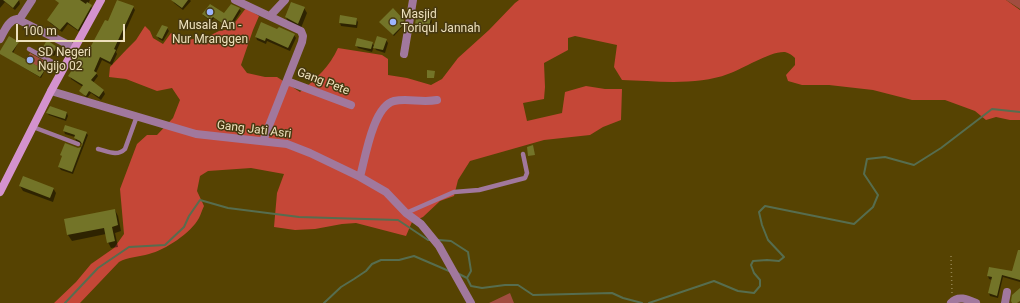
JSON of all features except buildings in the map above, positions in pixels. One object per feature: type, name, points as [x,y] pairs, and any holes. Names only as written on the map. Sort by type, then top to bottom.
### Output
[{"type":"main road","points":[[0,192],[63,68],[101,0]]},
{"type":"street","points":[[19,20],[32,0]]},
{"type":"street","points":[[236,0],[270,16],[285,0]]},
{"type":"street","points":[[404,54],[413,0]]},
{"type":"street","name":"Gang Pete","points":[[263,141],[302,42],[303,36],[301,31],[270,16]]},
{"type":"street","points":[[0,39],[15,19],[74,48]]},
{"type":"street","name":"Gang Pete","points":[[287,81],[351,105]]},
{"type":"street","name":"Gang Jati Asri","points":[[51,91],[196,134],[212,137],[287,144],[300,148],[360,177],[386,192],[406,213],[421,224],[439,246],[471,303]]},
{"type":"street","points":[[360,177],[373,129],[385,106],[390,102],[396,101],[437,100]]},
{"type":"street","points":[[1005,303],[1007,292]]},
{"type":"street","points":[[952,302],[963,298],[976,303]]},
{"type":"lane","points":[[29,49],[63,68]]},
{"type":"lane","points":[[98,149],[117,154],[121,153],[125,149],[137,116]]},
{"type":"lane","points":[[33,127],[78,144]]},
{"type":"lane","points":[[406,213],[454,192],[479,190],[525,178],[527,173],[523,154]]},
{"type":"path","points":[[951,256],[952,302]]},
{"type":"shaded area","points":[[519,0],[1006,0],[1020,10],[1020,120],[1010,120],[996,117],[986,120],[975,111],[945,100],[912,100],[873,90],[829,85],[802,85],[788,81],[786,75],[795,65],[795,58],[785,52],[779,52],[764,57],[734,72],[716,78],[676,82],[622,80],[614,67],[617,45],[575,36],[568,38],[568,50],[544,63],[544,99],[523,103],[527,121],[562,113],[565,92],[586,86],[605,89],[622,89],[621,120],[603,127],[590,135],[544,140],[470,161],[458,180],[454,196],[440,201],[423,217],[412,222],[406,236],[356,223],[315,229],[295,230],[274,227],[277,193],[284,174],[251,168],[208,171],[200,176],[197,191],[204,206],[195,224],[184,235],[170,245],[155,252],[119,262],[80,303],[54,303],[76,282],[91,264],[114,248],[124,234],[120,189],[137,144],[147,135],[157,135],[173,118],[180,100],[172,88],[157,91],[126,79],[109,77],[110,67],[136,40],[145,26],[150,31],[153,38],[163,44],[171,33],[188,40],[209,36],[219,31],[230,29],[246,8],[259,16],[241,65],[247,73],[265,77],[277,77],[300,92],[322,72],[335,55],[338,48],[382,55],[388,59],[388,75],[407,78],[431,85],[442,79],[458,58]]},
{"type":"shaded area","points":[[1006,0],[1020,0],[1020,9]]},
{"type":"shaded area","points":[[30,53],[44,61],[41,68],[26,60]]},
{"type":"shaded area","points":[[510,293],[514,303],[489,303]]},
{"type":"waterway","points":[[649,303],[714,281],[738,291],[754,293],[760,286],[760,280],[754,273],[751,265],[753,261],[779,261],[784,257],[768,240],[762,225],[759,212],[765,206],[854,224],[873,207],[878,195],[864,174],[867,159],[885,157],[914,165],[941,148],[992,109],[1020,112]]},
{"type":"waterway","points":[[65,303],[98,268],[129,247],[165,245],[184,227],[189,216],[200,200],[228,208],[299,217],[398,220],[430,240]]},
{"type":"waterway","points":[[439,240],[451,241],[468,252],[471,271],[467,278],[471,286],[482,288],[518,285],[533,295],[612,293],[623,298],[642,303]]},
{"type":"waterway","points":[[324,303],[341,287],[366,271],[372,264],[381,260],[399,260],[414,256],[449,271]]},
{"type":"waterway","points":[[457,273],[467,278]]},
{"type":"place","name":"Musala An - Nur Mranggen","points":[[210,12]]},
{"type":"place","name":"Masjid Toriqul Jannah","points":[[393,22]]},
{"type":"place","name":"SD Negeri Ngijo 02","points":[[30,60]]}]
